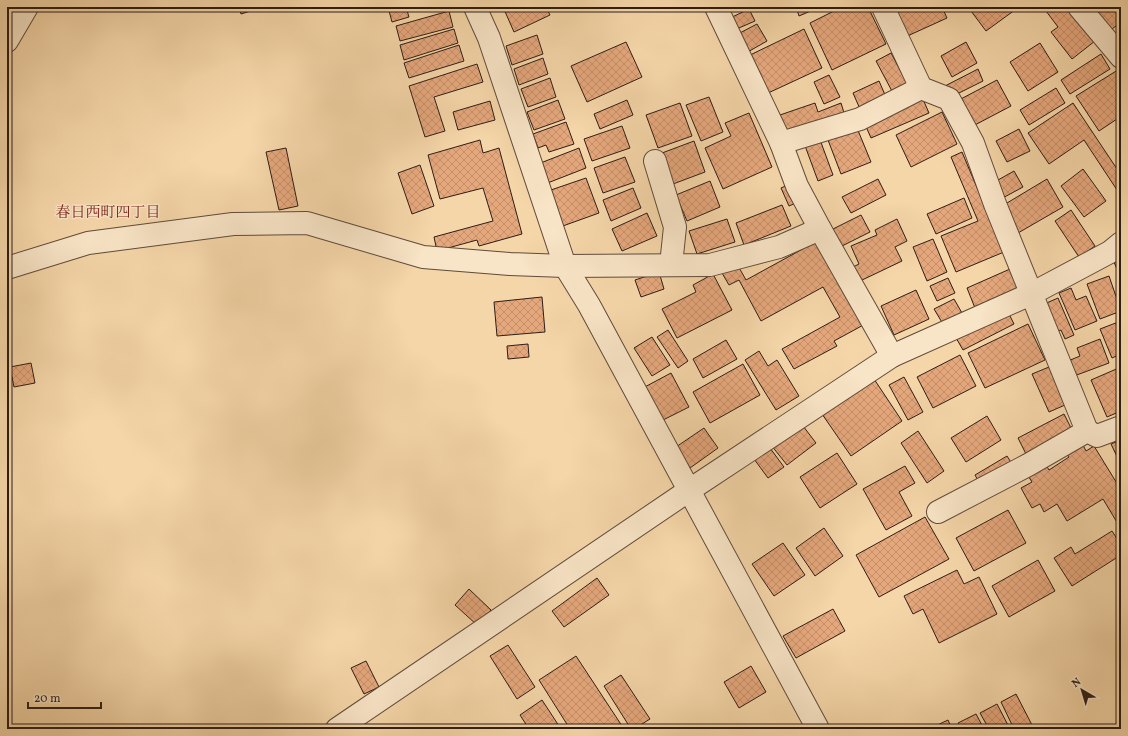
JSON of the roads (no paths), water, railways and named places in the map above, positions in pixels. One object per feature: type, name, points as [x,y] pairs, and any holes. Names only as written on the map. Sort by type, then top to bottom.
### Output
[{"type":"street","points":[[7,40],[27,7]]},
{"type":"street","points":[[475,7],[489,38],[565,266],[589,305],[688,491],[818,729]]},
{"type":"street","points":[[716,7],[781,143],[798,186],[820,230],[892,356]]},
{"type":"street","points":[[883,7],[921,88],[948,99],[973,143],[995,204],[1033,293],[1087,431],[1098,436],[1121,427]]},
{"type":"street","points":[[1079,7],[1120,55]]},
{"type":"street","points":[[781,143],[860,119],[921,88]]},
{"type":"street","points":[[655,162],[676,228],[671,265]]},
{"type":"street","points":[[7,268],[88,243],[233,224],[307,223],[423,257],[510,264],[565,266],[710,265],[779,247],[820,230]]},
{"type":"street","points":[[337,729],[688,491],[892,356],[1033,293],[1110,252],[1121,243]]},
{"type":"street","points":[[938,512],[1028,465],[1087,431]]},
{"type":"district","name":"春日西町四丁目","points":[[108,213]]}]
